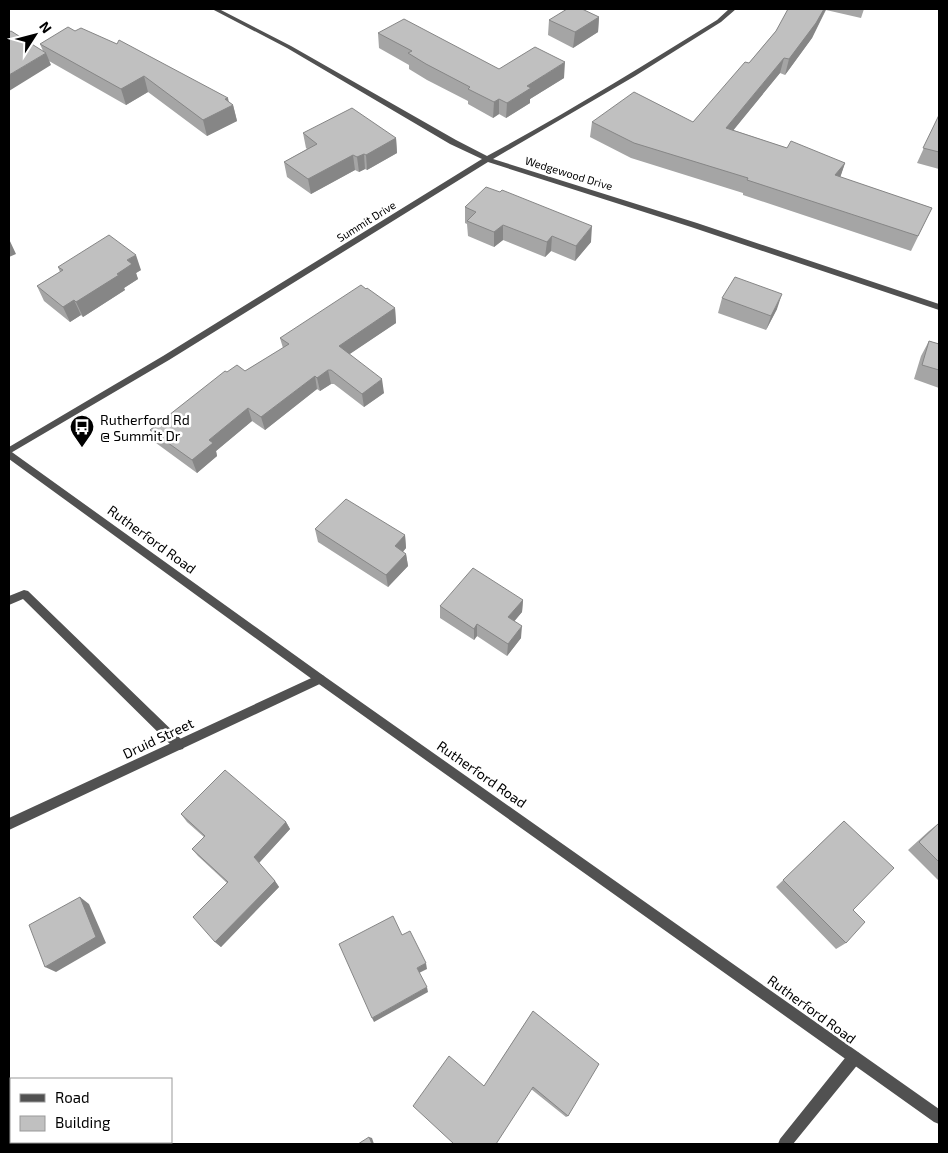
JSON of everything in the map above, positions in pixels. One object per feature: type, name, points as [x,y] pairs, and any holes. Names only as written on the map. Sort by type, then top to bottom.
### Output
[{"type":"street","name":"Wedgewood Drive","points":[[215,9],[289,47],[453,142],[487,159],[937,303]]},
{"type":"street","name":"Summit Drive","points":[[9,452],[166,358],[487,159],[535,134],[620,83],[719,21],[733,9]]},
{"type":"street","name":"Rutherford Road","points":[[9,452],[320,679],[679,931],[939,1117]]},
{"type":"street","points":[[9,601],[24,594],[179,745]]},
{"type":"street","name":"Druid Street","points":[[9,824],[320,679]]},
{"type":"street","points":[[785,1144],[854,1058]]},
{"type":"building","points":[[567,9],[582,9],[599,17],[575,32],[549,20]]},
{"type":"building","points":[[788,9],[824,9],[789,59],[784,58],[726,128],[787,148],[791,141],[845,163],[835,175],[932,208],[918,236],[747,180],[748,178],[634,143],[592,122],[634,92],[693,122],[745,62],[749,63],[776,31]]},
{"type":"building","points":[[404,19],[499,69],[535,47],[565,62],[527,86],[531,88],[507,103],[499,99],[494,102],[468,89],[470,87],[426,64],[408,53],[412,51],[378,33]]},
{"type":"building","points":[[68,27],[75,31],[81,28],[117,44],[119,40],[228,98],[225,99],[233,105],[203,120],[144,76],[121,89],[40,44]]},
{"type":"building","points":[[11,31],[46,53],[9,75],[9,32]]},
{"type":"building","points":[[352,108],[396,138],[366,155],[357,157],[353,155],[308,179],[284,162],[317,144],[303,133]]},
{"type":"building","points":[[939,115],[939,152],[923,148]]},
{"type":"building","points":[[486,187],[500,192],[502,190],[592,226],[576,246],[552,236],[547,242],[503,225],[494,232],[467,221],[476,212],[465,207]]},
{"type":"building","points":[[109,235],[136,255],[127,260],[132,264],[117,274],[119,275],[76,302],[74,300],[63,307],[37,286],[63,270],[58,267]]},
{"type":"building","points":[[735,277],[782,294],[771,316],[722,298]]},
{"type":"building","points":[[361,285],[395,308],[339,346],[382,379],[362,394],[331,370],[328,370],[317,378],[315,376],[261,417],[248,408],[209,440],[213,443],[192,460],[150,430],[225,371],[227,372],[237,365],[245,371],[289,344],[280,338]]},
{"type":"building","points":[[929,341],[939,344],[939,370],[922,365]]},
{"type":"building","points":[[346,499],[405,535],[395,546],[406,554],[386,575],[315,529]]},
{"type":"building","points":[[473,568],[523,600],[508,617],[522,626],[508,644],[477,624],[474,629],[440,606]]},
{"type":"building","points":[[225,770],[286,822],[254,857],[275,881],[215,942],[193,917],[228,882],[192,849],[205,836],[181,814]]},
{"type":"building","points":[[844,821],[894,868],[853,910],[865,922],[846,943],[783,880]]},
{"type":"building","points":[[939,823],[939,862],[919,842]]},
{"type":"building","points":[[80,897],[96,937],[45,967],[29,925]]},
{"type":"building","points":[[393,916],[402,935],[410,931],[426,963],[417,968],[427,987],[372,1018],[339,944]]},
{"type":"building","points":[[533,1011],[599,1064],[568,1116],[533,1087],[496,1144],[454,1144],[413,1106],[449,1056],[484,1086]]},
{"type":"building","points":[[369,1137],[372,1144],[358,1144]]},
{"type":"place","name":"Rutherford Rd @ Summit Dr","points":[[82,448]]}]
